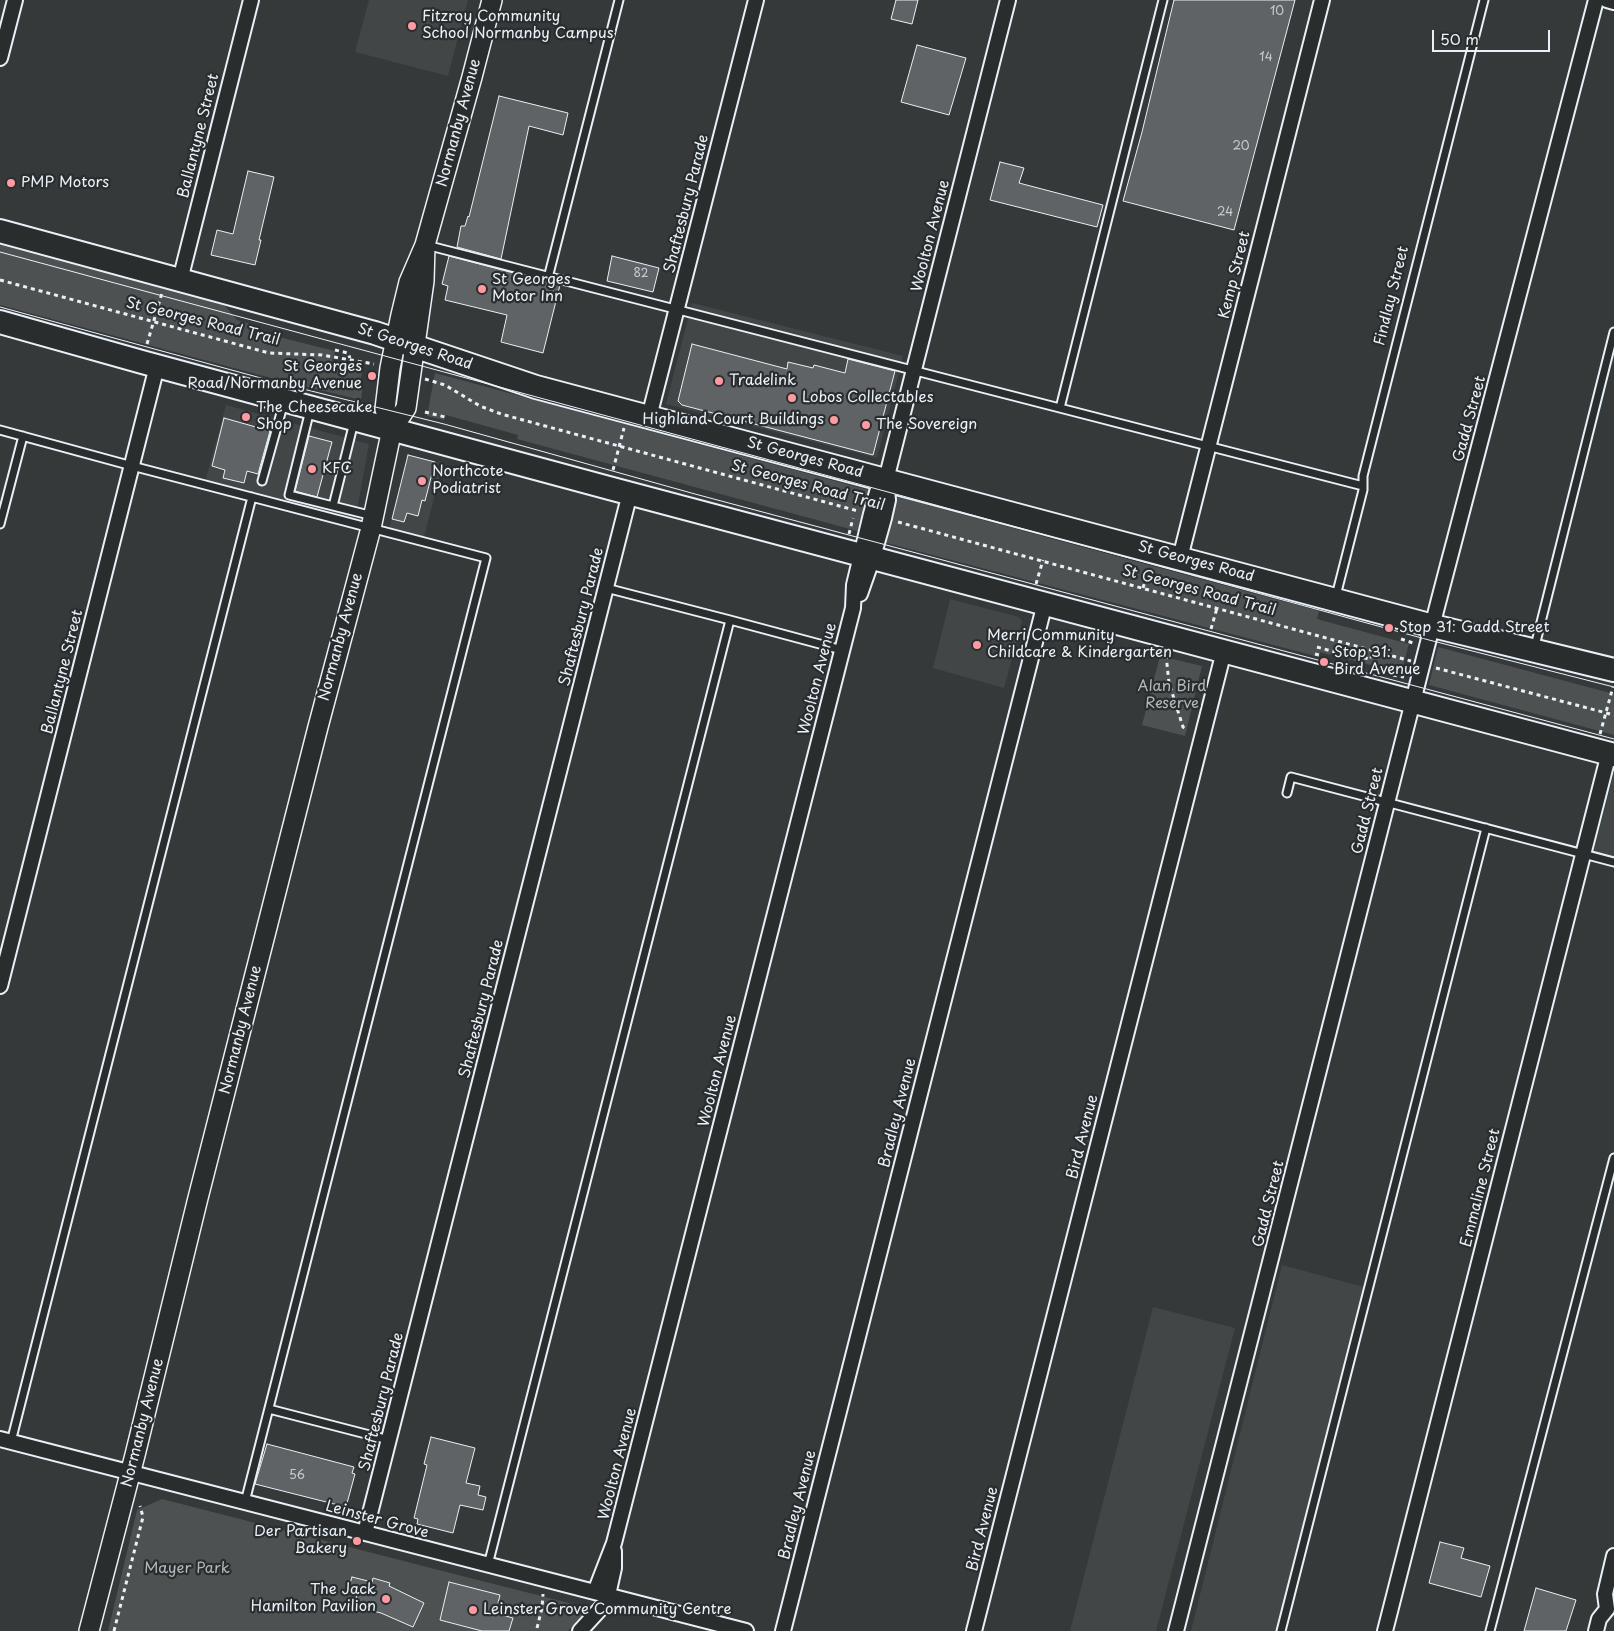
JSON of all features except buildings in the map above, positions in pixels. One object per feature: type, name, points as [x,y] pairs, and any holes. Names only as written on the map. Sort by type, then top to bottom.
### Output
[{"type":"highway","name":"St Georges Road","points":[[0,231],[405,342],[504,377],[639,414],[1433,626],[1534,649],[1614,670]]},
{"type":"highway","points":[[0,322],[149,364],[1414,700],[1606,753]]},
{"type":"main road","name":"Normanby Avenue","points":[[392,429],[385,409],[390,368],[405,342],[424,282],[425,245],[492,0]]},
{"type":"main road","name":"Normanby Avenue","points":[[89,1631],[330,679],[372,522],[392,429],[406,408],[411,374],[405,342]]},
{"type":"street","points":[[0,58],[15,0]]},
{"type":"street","name":"Ballantyne Street","points":[[172,278],[251,0]]},
{"type":"street","name":"Shaftesbury Parade","points":[[639,414],[677,311],[756,0]]},
{"type":"street","name":"Woolton Avenue","points":[[580,1631],[605,1594],[614,1568],[614,1543],[842,650],[853,608],[864,585],[877,516],[888,497],[886,480],[1008,0]]},
{"type":"street","name":"Kemp Street","points":[[1180,558],[1322,0]]},
{"type":"street","name":"Gadd Street","points":[[1176,1631],[1387,803],[1596,0]]},
{"type":"street","points":[[1607,0],[1614,2]]},
{"type":"street","name":"Ballantyne Street","points":[[0,986],[132,466],[149,364]]},
{"type":"street","name":"Shaftesbury Parade","points":[[365,1533],[606,588],[620,490]]},
{"type":"street","name":"Bradley Avenue","points":[[783,1631],[1038,601]]},
{"type":"street","name":"Bird Avenue","points":[[974,1631],[1215,648]]},
{"type":"street","name":"Emmaline Street","points":[[1385,1631],[1584,853],[1606,753]]},
{"type":"street","name":"Leinster Grove","points":[[5,1441],[746,1631]]},
{"type":"street","points":[[1596,1631],[1599,1619],[1611,1608],[1604,1594],[1614,1556]]},
{"type":"lane","points":[[548,278],[619,0]]},
{"type":"lane","points":[[1060,408],[1163,0]]},
{"type":"lane","name":"Findlay Street","points":[[1336,600],[1363,486],[1363,476],[1484,0]]},
{"type":"lane","points":[[425,245],[1363,486]]},
{"type":"lane","points":[[1534,649],[1614,332]]},
{"type":"lane","points":[[262,481],[284,400]]},
{"type":"lane","points":[[245,1502],[486,558],[372,522],[333,506],[289,495],[311,407]]},
{"type":"lane","points":[[333,506],[355,419]]},
{"type":"lane","points":[[0,430],[252,498],[372,522]]},
{"type":"lane","points":[[0,524],[23,436]]},
{"type":"lane","points":[[5,1441],[252,498]]},
{"type":"lane","points":[[606,588],[842,650]]},
{"type":"lane","points":[[488,1565],[730,620]]},
{"type":"lane","points":[[1287,794],[1291,778],[1614,862]]},
{"type":"lane","points":[[1281,1631],[1486,828]]},
{"type":"lane","points":[[1490,1631],[1614,1158]]},
{"type":"lane","points":[[269,1409],[389,1440]]},
{"type":"path","points":[[149,364],[153,322],[162,296],[172,278]]},
{"type":"path","name":"St Georges Road Trail","points":[[0,280],[269,353],[351,359],[390,368]]},
{"type":"path","points":[[335,350],[348,353],[351,359]]},
{"type":"path","name":"St Georges Road Trail","points":[[411,374],[445,385],[480,406],[501,414],[1614,715]]},
{"type":"path","points":[[425,412],[445,417]]},
{"type":"path","points":[[620,490],[620,446],[639,414]]},
{"type":"path","points":[[1038,601],[1043,560]]},
{"type":"path","points":[[1215,648],[1217,608]]},
{"type":"path","points":[[1317,647],[1334,653],[1370,658],[1372,651]]},
{"type":"path","points":[[1166,655],[1169,683],[1183,727],[1187,730]]},
{"type":"path","points":[[1393,675],[1404,677]]},
{"type":"path","points":[[1606,753],[1606,713],[1614,682]]},
{"type":"path","points":[[114,1631],[143,1517],[139,1502]]},
{"type":"path","points":[[537,1628],[543,1594]]},
{"type":"shaded area","name":"Fitzroy Community School Normanby Campus","points":[[369,0],[468,0],[448,76],[355,52]]},
{"type":"shaded area","points":[[692,303],[903,356],[877,458],[666,404]]},
{"type":"shaded area","points":[[226,405],[369,444],[355,521],[205,482]]},
{"type":"shaded area","points":[[408,455],[443,463],[422,545],[387,537]]},
{"type":"shaded area","name":"Merri Community Childcare & Kindergarten","points":[[950,599],[1019,617],[1022,621],[1004,688],[933,668]]},
{"type":"shaded area","points":[[1614,772],[1614,865],[1592,859]]},
{"type":"shaded area","points":[[1282,1265],[1364,1287],[1277,1631],[1191,1631]]},
{"type":"shaded area","points":[[1153,1307],[1235,1328],[1156,1631],[1070,1631]]},
{"type":"green space","points":[[0,239],[165,286],[225,306],[237,320],[260,327],[259,332],[335,351],[332,363],[363,368],[360,384],[363,385],[361,400],[286,382],[0,305]]},
{"type":"green space","points":[[435,373],[872,491],[861,532],[517,439],[518,435],[446,415],[444,420],[427,416]]},
{"type":"green space","points":[[894,496],[1319,611],[1317,619],[1409,644],[1401,673],[1340,657],[1337,654],[1331,653],[1330,655],[1320,652],[1319,657],[883,542]]},
{"type":"green space","points":[[1438,647],[1614,694],[1614,735],[1429,685]]},
{"type":"green space","name":"Alan Bird Reserve","points":[[1160,656],[1202,666],[1185,736],[1142,725]]},
{"type":"green space","name":"Mayer Park","points":[[162,1499],[589,1608],[568,1631],[108,1631],[137,1510]]},
{"type":"tram line","points":[[0,252],[1429,640],[1614,687]]},
{"type":"tram line","points":[[0,307],[283,384],[444,424],[695,494],[1614,739]]},
{"type":"place","name":"Fitzroy Community School Normanby Campus","points":[[412,26]]},
{"type":"place","name":"PMP Motors","points":[[11,183]]},
{"type":"place","name":"St Georges Motor Inn","points":[[482,289]]},
{"type":"place","name":"St Georges Road/Normanby Avenue","points":[[372,376]]},
{"type":"place","name":"Tradelink","points":[[719,381]]},
{"type":"place","name":"Lobos Collectables","points":[[792,398]]},
{"type":"place","name":"The Cheesecake Shop","points":[[246,417]]},
{"type":"place","name":"Highland Court Buildings","points":[[834,420]]},
{"type":"place","name":"The Sovereign","points":[[866,425]]},
{"type":"place","name":"KFC","points":[[312,469]]},
{"type":"place","name":"Northcote Podiatrist","points":[[422,481]]},
{"type":"place","name":"Stop 31: Gadd Street","points":[[1389,628]]},
{"type":"place","name":"Merri Community Childcare & Kindergarten","points":[[977,645]]},
{"type":"place","name":"Stop 31: Bird Avenue","points":[[1324,662]]},
{"type":"place","name":"Der Partisan Bakery","points":[[357,1541]]},
{"type":"place","name":"The Jack Hamilton Pavilion","points":[[386,1599]]},
{"type":"place","name":"Leinster Grove Community Centre","points":[[473,1610]]}]
